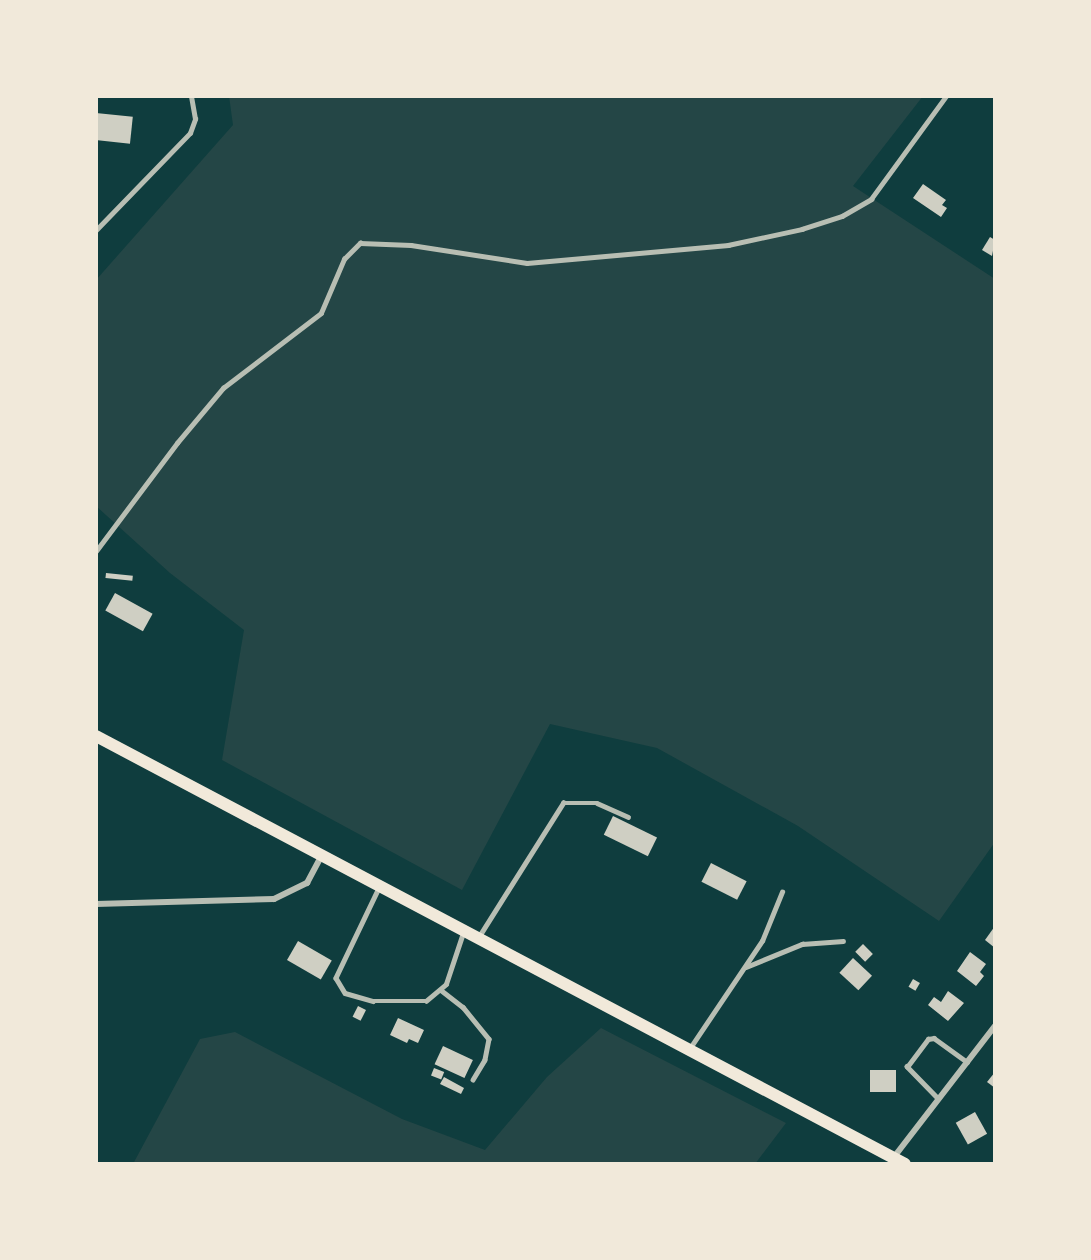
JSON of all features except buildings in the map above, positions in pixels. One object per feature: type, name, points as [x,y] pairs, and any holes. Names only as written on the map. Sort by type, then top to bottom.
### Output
[{"type":"main road","points":[[96,736],[690,1048],[905,1164]]},
{"type":"street","points":[[96,904],[274,899],[307,883],[322,855]]},
{"type":"street","points":[[893,1158],[995,1026]]},
{"type":"lane","points":[[96,230],[190,133],[195,118],[191,96]]},
{"type":"lane","points":[[96,551],[177,443],[223,388],[321,313],[344,259],[360,243],[411,245],[527,263],[728,245],[802,229],[842,216],[871,199],[946,96]]},
{"type":"lane","points":[[478,938],[563,803],[597,803],[628,817]]},
{"type":"lane","points":[[380,885],[336,978],[337,984],[345,993],[373,1001],[426,1001],[441,990],[464,930]]},
{"type":"lane","points":[[690,1048],[762,941],[782,892]]},
{"type":"lane","points":[[744,968],[802,944],[843,941]]},
{"type":"lane","points":[[441,990],[463,1007],[489,1039],[485,1060],[473,1080]]},
{"type":"lane","points":[[938,1099],[907,1067],[928,1039],[934,1038],[967,1062]]},
{"type":"shaded area","points":[[229,96],[923,96],[853,186],[995,279],[995,842],[939,921],[798,826],[657,748],[550,724],[462,890],[222,760],[244,630],[170,573],[96,506],[96,280],[233,125]]},
{"type":"shaded area","points":[[601,1028],[786,1123],[755,1164],[133,1164],[200,1039],[235,1032],[402,1119],[485,1150],[547,1077]]}]
